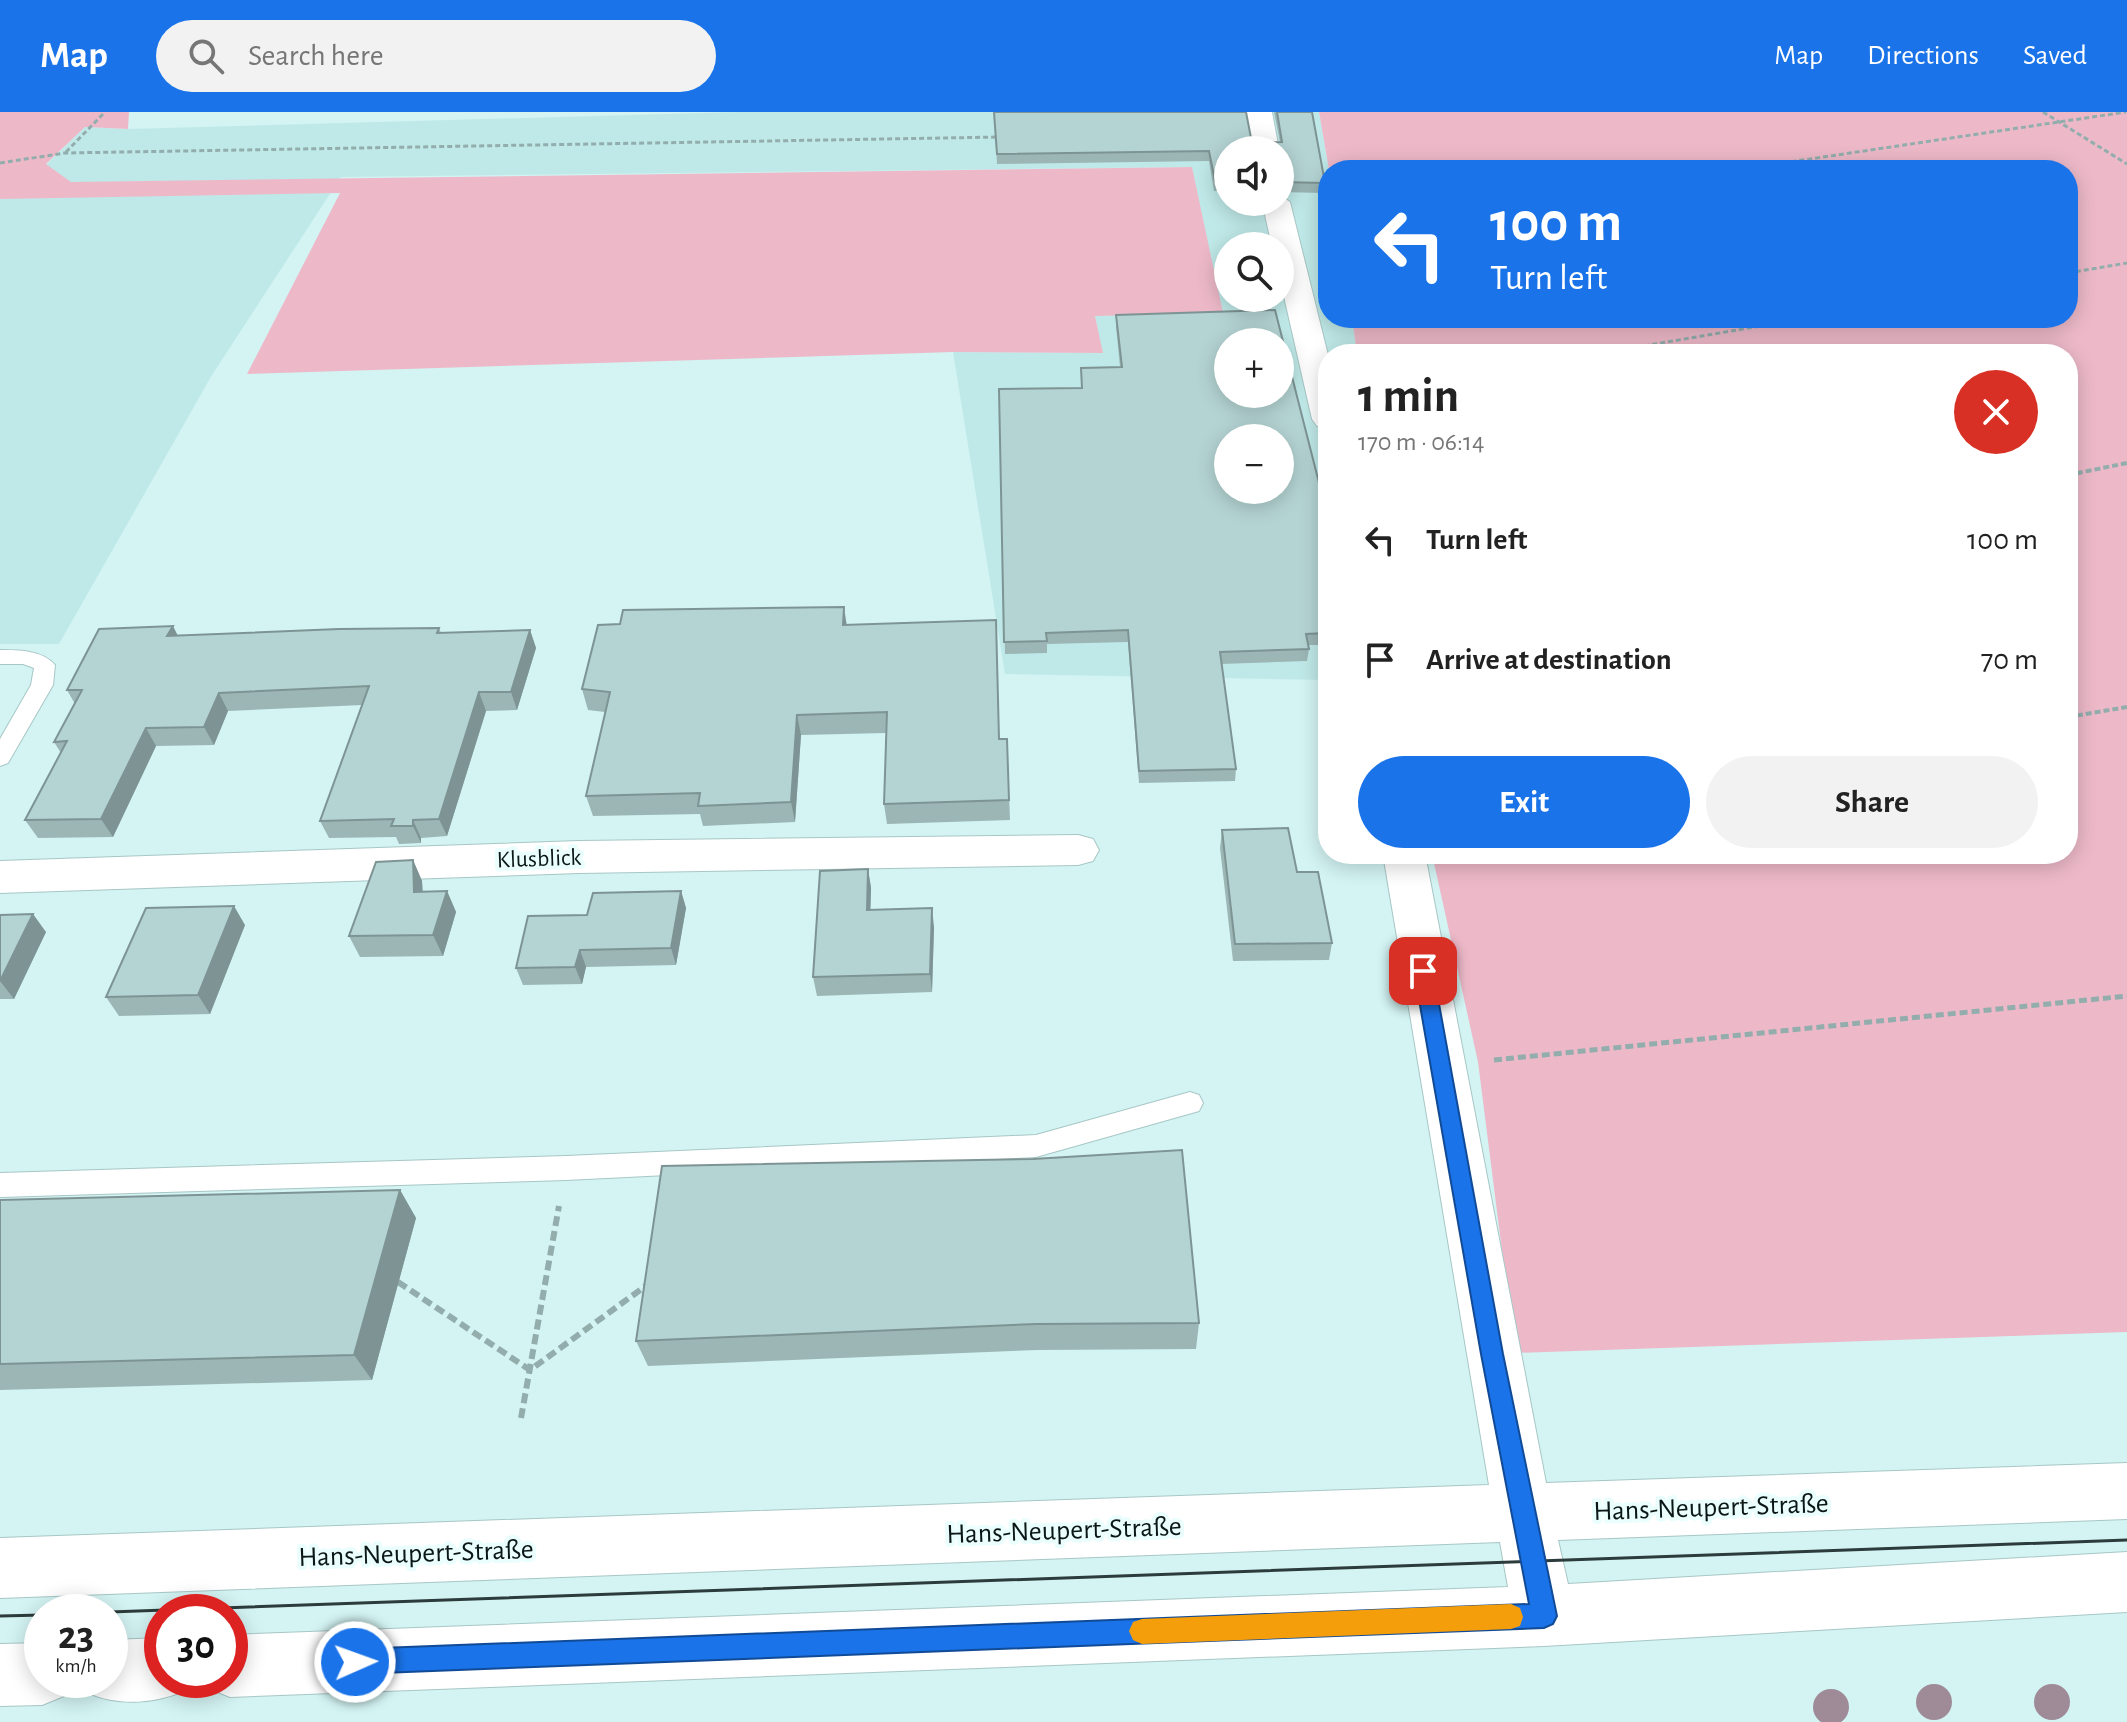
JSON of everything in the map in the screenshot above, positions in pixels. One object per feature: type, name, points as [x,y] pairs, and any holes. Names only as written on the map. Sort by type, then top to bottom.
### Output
[{"type":"street","points":[[1259,112],[1263,136]]},
{"type":"street","points":[[1279,216],[1318,377]]},
{"type":"street","name":"Klusblick","points":[[0,877],[579,857],[1078,850]]},
{"type":"street","points":[[1406,864],[1438,1059],[1544,1616]]},
{"type":"street","name":"Hans-Neupert-Straße","points":[[0,1568],[2127,1491]]},
{"type":"street","points":[[248,1665],[1544,1616],[2127,1582]]},
{"type":"street","points":[[0,1675],[24,1674]]},
{"type":"lane","points":[[0,657],[25,657],[45,665],[42,685],[0,758]]},
{"type":"lane","points":[[0,1185],[566,1168],[1036,1146],[1190,1103]]},
{"type":"path","points":[[65,153],[105,112]]},
{"type":"path","points":[[2043,112],[2127,164]]},
{"type":"path","points":[[1803,160],[2126,112]]},
{"type":"path","points":[[0,163],[65,153],[1007,137]]},
{"type":"path","points":[[2078,271],[2127,263]]},
{"type":"path","points":[[1655,344],[1749,328]]},
{"type":"path","points":[[2078,473],[2127,463]]},
{"type":"path","points":[[2078,715],[2127,707]]},
{"type":"path","points":[[1438,1059],[1478,1062],[2127,996]]},
{"type":"path","points":[[521,1418],[566,1168]]},
{"type":"path","points":[[530,1370],[659,1276]]},
{"type":"path","points":[[398,1282],[530,1370]]},
{"type":"shaded area","points":[[0,112],[129,112],[128,129],[85,127],[46,164],[71,182],[1192,167],[1214,271],[1214,312],[1223,313],[1095,316],[1103,353],[953,352],[247,374],[340,193],[0,199]]},
{"type":"shaded area","points":[[737,112],[1319,112],[1327,160],[1318,160],[1318,328],[1353,328],[1356,344],[1318,344],[1318,680],[1005,674],[953,352],[1102,353],[1095,316],[1192,167],[341,177],[212,375],[59,644],[0,644],[0,180],[65,178],[46,165],[85,127],[128,129]]},
{"type":"shaded area","points":[[1319,112],[2127,112],[2127,1332],[1515,1353],[1478,1062],[1434,864],[2078,864],[2078,344],[1356,344],[1353,328],[2078,328],[2078,160],[1327,160]]},
{"type":"building","points":[[994,112],[1246,112],[1251,136],[1214,136],[1214,176],[1209,151],[997,154]]},
{"type":"building","points":[[1277,112],[1312,112],[1321,160],[1318,160],[1318,183],[1294,182],[1294,136],[1281,136]]},
{"type":"building","points":[[1276,312],[1280,328],[1214,328],[1214,408],[1294,408],[1294,385],[1318,479],[1318,633],[1306,634],[1309,649],[1220,652],[1236,769],[1139,771],[1128,630],[1046,633],[1047,641],[1004,642],[999,389],[1082,388],[1081,368],[1122,367],[1116,315]]},
{"type":"building","points":[[844,607],[843,625],[996,620],[999,739],[1007,739],[1009,800],[884,804],[887,712],[797,715],[791,802],[698,806],[700,793],[586,796],[610,692],[582,689],[598,625],[620,624],[623,610]]},
{"type":"building","points":[[173,626],[167,636],[339,629],[439,628],[437,633],[530,630],[511,692],[479,692],[439,819],[413,820],[413,826],[391,826],[394,819],[320,821],[369,686],[219,693],[204,727],[146,728],[101,819],[25,820],[67,741],[54,742],[82,690],[67,690],[99,629]]},
{"type":"building","points":[[1288,828],[1297,872],[1318,872],[1332,943],[1235,944],[1222,830]]},
{"type":"building","points":[[413,860],[414,892],[447,891],[433,935],[349,936],[376,862]]},
{"type":"building","points":[[868,869],[867,910],[932,908],[930,974],[813,977],[820,871]]},
{"type":"building","points":[[681,891],[671,948],[580,950],[575,967],[516,968],[528,916],[587,915],[593,893]]},
{"type":"building","points":[[234,906],[198,995],[106,997],[146,908]]},
{"type":"building","points":[[33,914],[0,981],[0,915]]},
{"type":"building","points":[[1182,1150],[1199,1323],[1036,1324],[636,1341],[662,1166],[1033,1159]]},
{"type":"building","points":[[400,1190],[354,1355],[0,1364],[0,1200]]},
{"type":"tram line","points":[[128,1611],[2127,1540]]},
{"type":"tram line","points":[[0,1616],[24,1615]]},
{"type":"slow traffic","points":[[1142,1631],[1511,1617]]},
{"type":"route","points":[[355,1662],[1544,1616],[1492,1354],[1423,971]]}]
